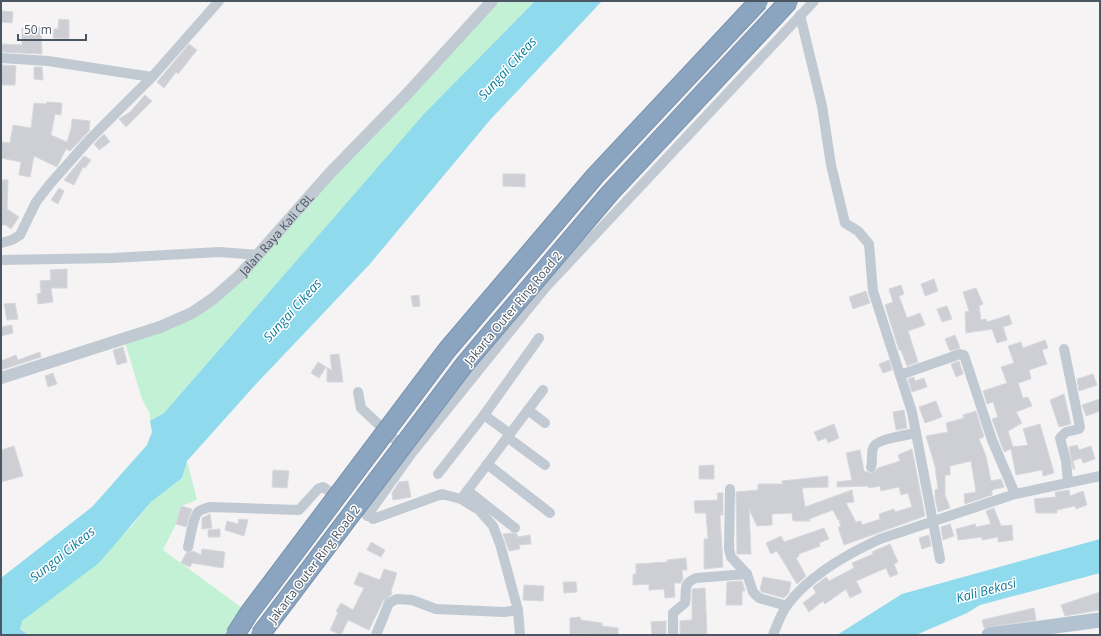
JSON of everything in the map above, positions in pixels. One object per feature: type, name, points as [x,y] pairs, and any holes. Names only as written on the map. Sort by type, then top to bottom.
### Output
[{"type":"highway","name":"Jakarta Outer Ring Road 2","points":[[235,635],[249,613],[447,350],[595,176],[759,1]]},
{"type":"highway","name":"Jakarta Outer Ring Road 2","points":[[260,635],[464,364],[610,193],[789,1]]},
{"type":"main road","points":[[989,635],[1100,620]]},
{"type":"street","points":[[2,252],[20,235],[32,208],[50,184],[88,142],[152,77],[219,1]]},
{"type":"street","name":"Jalan Raya Kali CBL","points":[[1,378],[95,348],[192,313],[231,285],[330,173],[406,95],[492,1]]},
{"type":"street","points":[[520,635],[518,610],[506,563],[493,526],[479,510],[461,499],[442,494],[370,518],[411,454],[545,288],[814,1]]},
{"type":"street","points":[[800,15],[822,106],[831,165],[845,223],[858,231],[869,244],[872,264],[873,291],[912,412],[940,559]]},
{"type":"street","points":[[1,58],[48,61],[152,77]]},
{"type":"street","points":[[2,252],[113,258],[219,252],[258,255]]},
{"type":"street","points":[[438,474],[484,415],[539,338]]},
{"type":"street","points":[[1064,349],[1080,427],[1066,432],[1060,438],[1066,462],[1068,482]]},
{"type":"street","points":[[900,374],[960,354],[964,355],[992,440],[1015,494]]},
{"type":"street","points":[[461,499],[543,390]]},
{"type":"street","points":[[358,392],[361,408],[411,454]]},
{"type":"street","points":[[528,410],[545,423]]},
{"type":"street","points":[[484,415],[545,466]]},
{"type":"street","points":[[871,467],[873,447],[875,444],[892,438],[916,433]]},
{"type":"street","points":[[488,464],[550,513]]},
{"type":"street","points":[[773,635],[787,606],[818,576],[862,546],[1015,494],[1100,476]]},
{"type":"street","points":[[188,547],[195,516],[198,511],[210,507],[299,510],[318,489],[323,488]]},
{"type":"street","points":[[730,489],[730,549],[732,557],[747,574],[753,592],[759,598],[787,606]]},
{"type":"street","points":[[468,490],[515,528]]},
{"type":"street","points":[[674,635],[673,613],[685,603],[686,584],[689,581],[696,578],[747,574]]},
{"type":"street","points":[[376,635],[389,603],[397,599],[412,600],[436,609],[504,612],[518,610]]},
{"type":"green space","points":[[497,1],[535,1],[439,102],[393,153],[164,413],[150,421],[150,414],[142,399],[124,339],[160,327],[231,285]]},
{"type":"green space","points":[[187,461],[197,500],[181,506],[176,524],[163,550],[249,613],[235,635],[29,635],[20,628],[22,621],[131,527],[151,502],[182,478]]},
{"type":"water","name":"Sungai Cikeas","points":[[535,1],[602,1],[490,120],[369,265],[257,383],[187,461],[182,478],[151,502],[99,563],[22,621],[20,629],[29,635],[1,635],[1,578],[92,507],[147,445],[152,432],[150,421],[164,413],[424,114]]},
{"type":"water","name":"Kali Bekasi","points":[[1100,539],[1100,573],[980,605],[967,613],[916,635],[837,635],[902,594]]},
{"type":"building","points":[[1,11],[13,12],[12,23],[1,22]]},
{"type":"building","points":[[59,19],[69,20],[69,39],[53,38],[54,29],[58,29]]},
{"type":"building","points":[[41,27],[42,54],[1,52],[1,44],[22,45],[22,28]]},
{"type":"building","points":[[189,44],[197,50],[178,74],[176,72],[164,88],[157,82]]},
{"type":"building","points":[[1,65],[16,66],[15,85],[1,85]]},
{"type":"building","points":[[34,67],[42,67],[43,80],[34,79]]},
{"type":"building","points":[[145,95],[152,101],[126,127],[119,119],[130,112]]},
{"type":"building","points":[[47,102],[62,103],[61,115],[55,114],[51,135],[67,142],[72,119],[90,121],[89,131],[70,151],[66,149],[57,167],[34,156],[30,177],[19,175],[21,162],[1,158],[1,142],[10,143],[13,125],[31,128],[34,103],[46,104]]},
{"type":"building","points":[[104,134],[110,142],[99,150],[94,144]]},
{"type":"building","points":[[84,156],[91,160],[85,168],[83,167],[74,185],[64,180]]},
{"type":"building","points":[[503,174],[525,174],[525,187],[503,186]]},
{"type":"building","points":[[1,180],[8,180],[7,209],[19,217],[11,229],[6,225],[1,225]]},
{"type":"building","points":[[59,188],[64,191],[58,204],[51,200]]},
{"type":"building","points":[[67,269],[67,288],[51,288],[53,302],[38,304],[37,294],[41,293],[40,281],[51,280],[50,270]]},
{"type":"building","points":[[934,279],[938,291],[925,296],[921,284]]},
{"type":"building","points":[[901,285],[904,294],[899,296],[907,318],[920,313],[925,325],[908,331],[918,362],[907,366],[901,350],[899,350],[885,305],[893,302],[889,289]]},
{"type":"building","points":[[976,288],[983,304],[979,306],[981,320],[986,319],[987,322],[1009,315],[1012,324],[1003,327],[1007,340],[997,343],[992,329],[966,333],[965,312],[969,311],[963,292]]},
{"type":"building","points":[[866,291],[870,303],[853,309],[849,297]]},
{"type":"building","points":[[419,295],[420,306],[413,307],[411,296]]},
{"type":"building","points":[[15,303],[18,319],[7,320],[4,304]]},
{"type":"building","points":[[947,306],[952,319],[942,322],[937,309]]},
{"type":"building","points":[[12,325],[13,333],[1,336],[1,327]]},
{"type":"building","points":[[955,335],[960,348],[950,351],[945,339]]},
{"type":"building","points":[[1045,340],[1048,348],[1042,350],[1047,364],[1029,370],[1031,379],[1018,383],[1023,398],[1028,397],[1032,406],[1016,412],[1022,423],[1008,431],[1013,447],[1028,445],[1023,429],[1040,424],[1054,473],[1043,476],[1042,470],[1016,475],[1011,449],[1004,452],[992,419],[998,417],[993,402],[987,404],[983,391],[1007,383],[1001,367],[1014,363],[1008,346],[1021,342],[1023,348]]},
{"type":"building","points":[[123,347],[127,362],[117,365],[113,350]]},
{"type":"building","points":[[40,352],[41,357],[1,370],[1,361],[16,355],[18,360]]},
{"type":"building","points":[[339,354],[343,382],[327,382],[327,367],[332,371],[330,355]]},
{"type":"building","points":[[889,360],[892,370],[883,373],[879,364]]},
{"type":"building","points":[[959,361],[963,374],[956,377],[951,364]]},
{"type":"building","points":[[318,362],[326,367],[319,378],[311,373]]},
{"type":"building","points":[[53,373],[57,384],[48,387],[45,376]]},
{"type":"building","points":[[1093,374],[1097,385],[1079,391],[1077,379]]},
{"type":"building","points":[[914,377],[915,381],[924,378],[927,387],[912,392],[908,379]]},
{"type":"building","points":[[1064,394],[1071,424],[1059,427],[1050,400]]},
{"type":"building","points":[[1100,399],[1100,411],[1086,416],[1082,405]]},
{"type":"building","points":[[936,401],[942,417],[925,423],[919,407]]},
{"type":"building","points":[[904,410],[907,428],[896,430],[893,412]]},
{"type":"building","points":[[976,411],[984,437],[979,439],[986,456],[991,481],[1001,479],[1004,487],[992,490],[992,495],[965,504],[964,494],[976,492],[971,461],[950,466],[950,475],[945,475],[945,495],[950,508],[938,512],[935,498],[935,490],[938,489],[935,466],[926,436],[948,432],[946,423],[964,418],[963,415]]},
{"type":"building","points":[[834,424],[839,438],[828,443],[826,438],[818,441],[814,432]]},
{"type":"building","points":[[1077,445],[1079,450],[1091,446],[1095,459],[1083,463],[1081,458],[1073,461],[1075,469],[1073,469],[1069,447]]},
{"type":"building","points":[[14,446],[23,476],[1,482],[1,450]]},
{"type":"building","points":[[912,449],[925,516],[844,545],[838,527],[841,527],[839,521],[842,520],[838,520],[833,510],[809,519],[810,521],[793,521],[792,513],[772,514],[772,525],[757,526],[749,509],[751,554],[737,554],[736,492],[758,490],[758,484],[782,484],[782,481],[828,476],[828,487],[802,488],[805,507],[852,490],[854,502],[846,503],[856,522],[861,521],[862,525],[880,519],[879,514],[894,509],[895,512],[912,507],[908,493],[901,495],[899,487],[881,491],[880,486],[869,488],[868,486],[837,487],[837,482],[852,480],[846,453],[860,450],[864,471],[872,473],[878,468],[900,461],[898,455]]},
{"type":"building","points":[[714,465],[714,479],[699,479],[699,466]]},
{"type":"building","points":[[273,470],[289,471],[287,488],[272,487]]},
{"type":"building","points":[[408,481],[411,497],[393,500],[392,493],[399,482]]},
{"type":"building","points":[[1069,490],[1070,496],[1083,491],[1087,505],[1076,509],[1075,506],[1057,510],[1057,513],[1036,513],[1034,499],[1056,497],[1055,492]]},
{"type":"building","points":[[717,493],[723,493],[723,515],[720,515],[723,567],[704,569],[704,539],[708,539],[706,513],[695,513],[694,501],[718,500]]},
{"type":"building","points":[[181,506],[192,509],[186,527],[176,524]]},
{"type":"building","points":[[994,508],[1001,526],[1012,525],[1013,540],[998,542],[998,537],[982,540],[982,537],[958,540],[956,529],[975,524],[976,527],[991,524],[986,511]]},
{"type":"building","points":[[210,514],[212,528],[202,529],[202,518]]},
{"type":"building","points":[[239,519],[248,520],[244,536],[225,530],[227,521],[238,524]]},
{"type":"building","points":[[950,524],[954,536],[943,540],[941,527]]},
{"type":"building","points":[[824,528],[829,539],[819,543],[820,546],[799,554],[796,558],[806,576],[797,584],[777,551],[771,554],[766,543],[781,536],[784,542]]},
{"type":"building","points":[[220,529],[220,537],[208,537],[208,530]]},
{"type":"building","points":[[503,534],[517,534],[518,537],[530,535],[531,544],[519,545],[520,549],[509,551]]},
{"type":"building","points":[[929,535],[931,546],[922,549],[919,538]]},
{"type":"building","points":[[371,542],[385,550],[381,557],[367,550]]},
{"type":"building","points":[[890,544],[898,562],[894,564],[898,574],[890,577],[886,568],[856,581],[862,592],[850,598],[846,589],[825,604],[823,601],[809,612],[803,603],[816,593],[813,587],[826,577],[829,581],[854,568],[852,563],[873,554],[872,552]]},
{"type":"building","points":[[202,549],[225,552],[223,568],[192,563],[190,567],[181,563],[186,553],[193,551],[201,555]]},
{"type":"building","points":[[686,558],[687,570],[682,570],[683,579],[681,583],[674,583],[675,597],[665,598],[664,589],[649,590],[649,584],[633,585],[633,574],[636,574],[636,564],[667,562],[667,560]]},
{"type":"building","points":[[384,569],[397,573],[391,595],[383,601],[369,630],[348,620],[341,635],[330,630],[338,613],[336,611],[341,603],[353,610],[364,588],[354,584],[359,572],[380,580]]},
{"type":"building","points":[[763,577],[791,582],[789,593],[784,598],[762,592],[760,590]]},
{"type":"building","points":[[742,581],[745,591],[742,591],[742,605],[726,605],[727,582]]},
{"type":"building","points":[[563,582],[576,582],[577,592],[564,593]]},
{"type":"building","points":[[524,585],[544,586],[543,601],[523,600]]},
{"type":"building","points":[[705,588],[707,635],[680,635],[680,621],[692,620],[692,589]]},
{"type":"building","points":[[1100,592],[1100,610],[1065,616],[1061,605]]},
{"type":"building","points":[[1034,608],[1036,620],[984,628],[982,620]]},
{"type":"building","points":[[580,617],[581,620],[602,623],[602,626],[618,628],[618,635],[570,634],[570,618]]},
{"type":"building","points":[[666,621],[666,635],[652,635],[651,622]]},
{"type":"tunnel","points":[[323,487],[359,511]]}]
